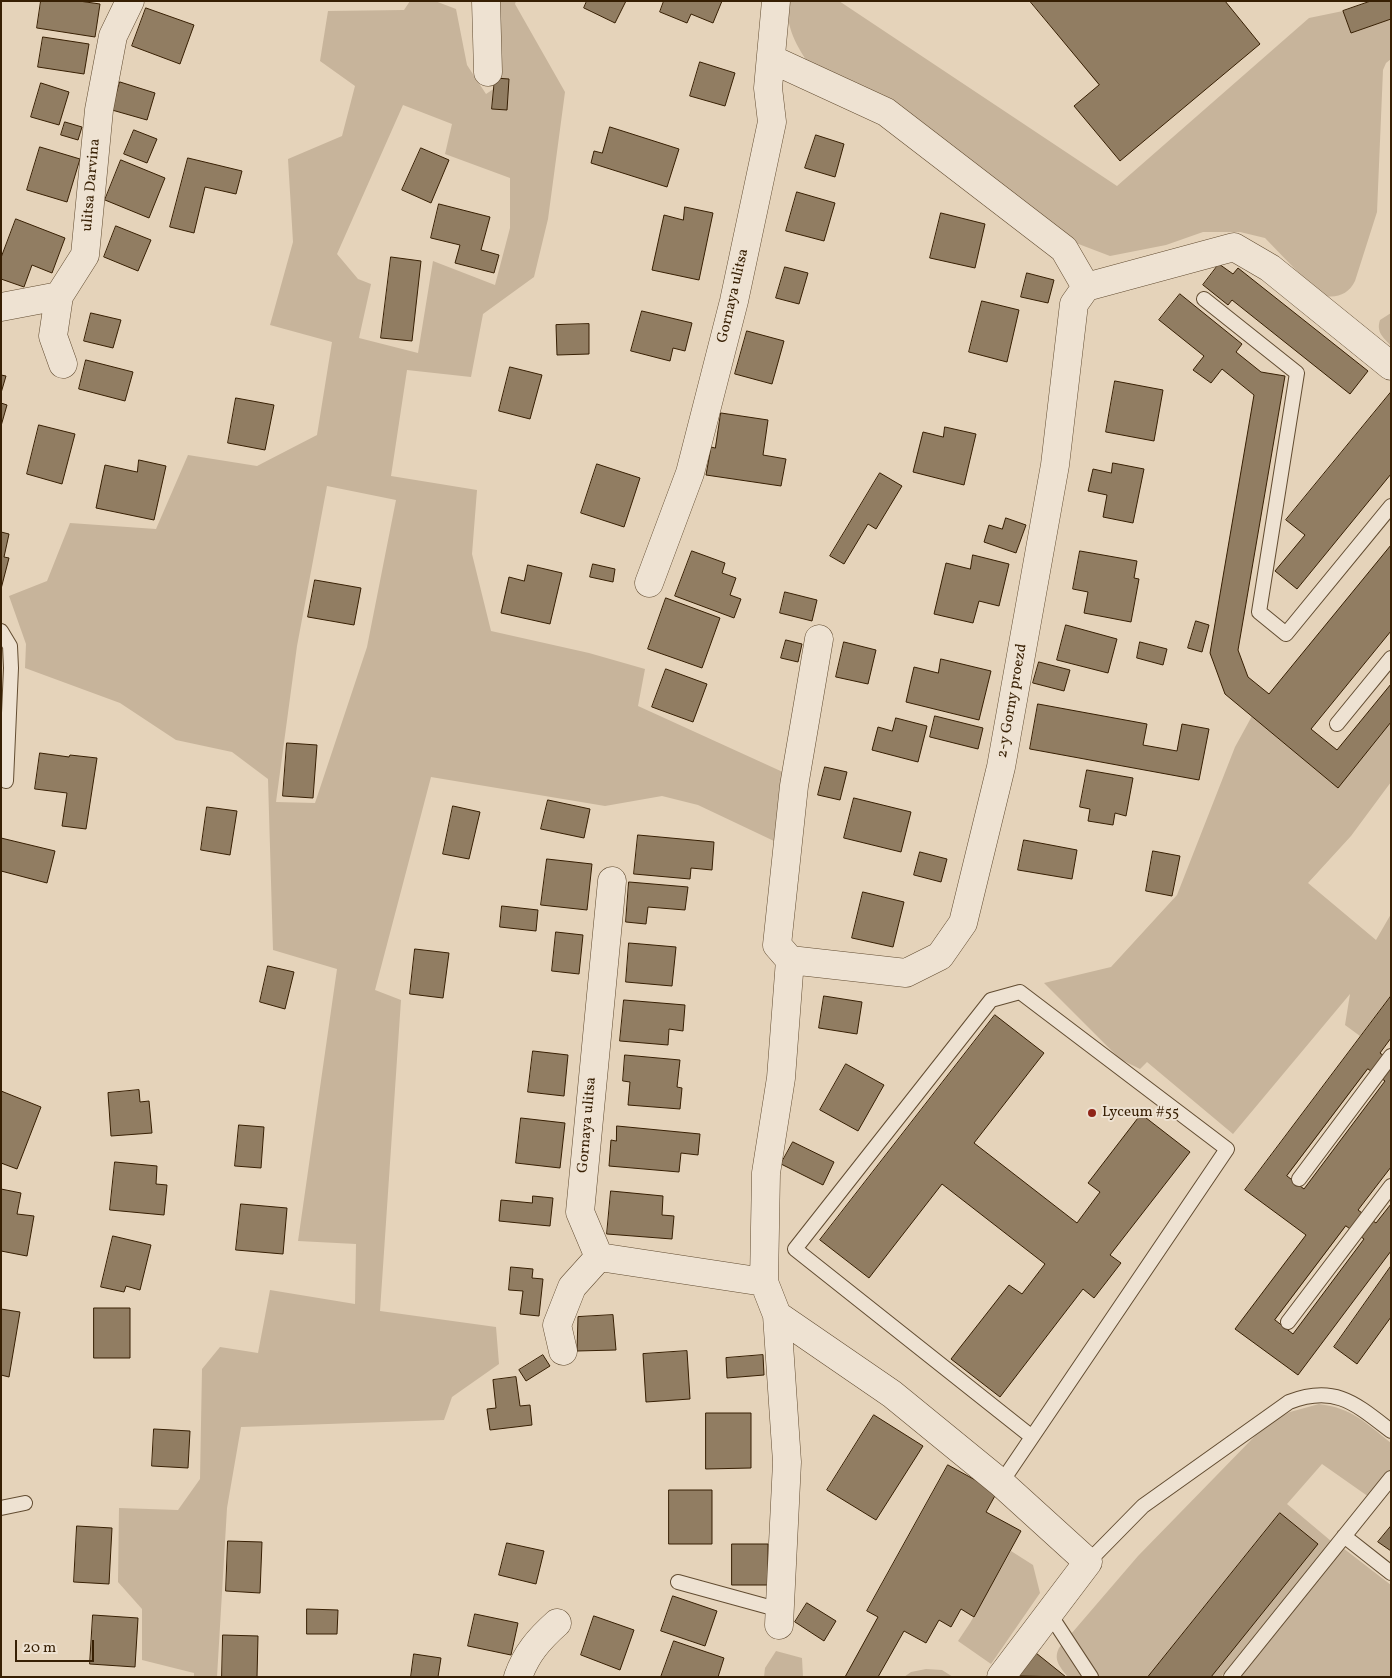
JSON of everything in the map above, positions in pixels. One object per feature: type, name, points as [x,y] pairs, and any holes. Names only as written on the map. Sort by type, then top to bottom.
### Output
[{"type":"street","name":"ulitsa Darvina","points":[[63,364],[53,336],[59,296],[85,254],[99,110],[113,36],[130,1]]},
{"type":"street","points":[[486,1],[488,72]]},
{"type":"street","name":"Gornaya ulitsa","points":[[649,583],[690,473],[734,301],[772,122],[768,88],[776,1]]},
{"type":"street","points":[[771,59],[886,112],[1064,249],[1086,287],[1234,247],[1270,268],[1391,366]]},
{"type":"street","name":"2-y Gorny proezd","points":[[790,960],[906,973],[940,956],[963,923],[1002,767],[1055,465],[1074,304],[1086,287]]},
{"type":"street","points":[[1,307],[59,296]]},
{"type":"street","points":[[779,1617],[787,1462],[777,1315],[764,1282],[766,1173],[781,1078],[790,960],[777,945],[794,786],[819,639]]},
{"type":"street","name":"Gornaya ulitsa","points":[[599,1257],[580,1212],[612,881]]},
{"type":"street","points":[[564,1351],[557,1325],[572,1287],[599,1257],[764,1282]]},
{"type":"street","points":[[777,1315],[892,1394],[1001,1483],[1088,1562],[1001,1677]]},
{"type":"street","points":[[518,1677],[533,1646],[556,1623]]},
{"type":"lane","points":[[1204,299],[1297,373],[1259,612],[1286,634],[1391,506]]},
{"type":"lane","points":[[1,631],[10,646],[11,668],[6,781]]},
{"type":"lane","points":[[1337,724],[1391,658]]},
{"type":"lane","points":[[1001,1483],[1227,1149],[1020,992],[991,1000],[795,1250],[1032,1437]]},
{"type":"lane","points":[[1300,1179],[1391,1056]]},
{"type":"lane","points":[[1288,1322],[1391,1186]]},
{"type":"lane","points":[[1088,1562],[1143,1506],[1290,1402],[1312,1395],[1338,1396],[1357,1405],[1391,1431]]},
{"type":"lane","points":[[1230,1677],[1391,1478]]},
{"type":"lane","points":[[1,1508],[25,1503]]},
{"type":"lane","points":[[1344,1536],[1391,1573]]},
{"type":"lane","points":[[678,1582],[779,1617]]},
{"type":"lane","points":[[1049,1613],[1091,1677]]},
{"type":"shaded area","points":[[410,1],[435,1],[456,9],[467,65],[486,94],[501,84],[493,29],[498,1],[516,1],[515,4],[565,92],[548,219],[534,277],[483,314],[471,377],[407,370],[391,476],[477,490],[472,554],[491,631],[589,653],[645,669],[638,706],[785,773],[774,841],[698,805],[662,796],[605,806],[431,777],[375,990],[401,1000],[380,1311],[496,1327],[499,1364],[452,1397],[444,1420],[241,1427],[227,1508],[217,1677],[194,1677],[194,1673],[142,1660],[142,1609],[118,1582],[119,1508],[178,1510],[200,1479],[202,1369],[220,1347],[258,1353],[270,1290],[355,1304],[356,1244],[298,1241],[337,969],[273,950],[268,779],[232,752],[176,740],[120,703],[25,668],[26,644],[9,596],[47,581],[70,523],[156,529],[188,455],[257,466],[317,435],[332,342],[270,325],[293,242],[288,159],[342,136],[355,86],[320,61],[328,11],[404,10]],"holes":[[[403,105],[452,124],[445,154],[510,178],[510,228],[495,285],[433,261],[418,353],[359,338],[371,284],[358,279],[337,254]],[[327,486],[396,500],[367,647],[315,803],[276,802],[297,646]]]},
{"type":"shaded area","points":[[788,1],[839,1],[1117,186],[1309,18],[1343,11],[1351,33],[1391,19],[1391,59],[1386,63],[1383,70],[1377,212],[1355,281],[1349,290],[1341,295],[1320,295],[1265,238],[1240,232],[1203,232],[1166,245],[1110,256],[1068,240],[811,67],[801,52],[790,28]]},
{"type":"shaded area","points":[[1391,313],[1391,346],[1381,334],[1379,324],[1380,320]]},
{"type":"shaded area","points":[[1252,716],[1337,787],[1391,722],[1391,782],[1351,836],[1308,883],[1376,940],[1391,914],[1391,996],[1360,1036],[1345,1025],[1350,994],[1233,1134],[1147,1062],[1140,1069],[1120,1059],[1044,983],[1111,967],[1177,895],[1235,747]]},
{"type":"shaded area","points":[[1319,1404],[1350,1413],[1391,1443],[1391,1469],[1369,1497],[1322,1464],[1287,1504],[1331,1541],[1221,1677],[1068,1677],[1057,1660],[1059,1648],[1138,1556],[1254,1437],[1276,1419],[1290,1412]]},
{"type":"shaded area","points":[[1343,1548],[1391,1585],[1391,1677],[1241,1677]]},
{"type":"shaded area","points":[[1011,1551],[1033,1565],[1040,1593],[991,1664],[958,1641]]},
{"type":"shaded area","points":[[776,1651],[802,1658],[803,1677],[764,1677],[765,1668]]},
{"type":"shaded area","points":[[926,1669],[942,1670],[953,1677],[904,1677],[911,1672]]},
{"type":"building","points":[[41,1],[79,1],[100,4],[95,37],[37,28]]},
{"type":"building","points":[[587,1],[626,1],[615,23],[584,8]]},
{"type":"building","points":[[664,1],[722,1],[713,23],[691,14],[687,23],[660,12]]},
{"type":"building","points":[[1030,1],[1225,1],[1260,44],[1120,161],[1074,106],[1099,85]]},
{"type":"building","points":[[1371,1],[1391,1],[1391,19],[1351,33],[1343,11]]},
{"type":"building","points":[[146,8],[194,25],[180,64],[132,46]]},
{"type":"building","points":[[43,37],[89,44],[84,74],[38,67]]},
{"type":"building","points":[[700,62],[735,73],[725,106],[690,96]]},
{"type":"building","points":[[495,78],[509,79],[507,110],[492,109]]},
{"type":"building","points":[[120,82],[155,93],[147,120],[112,110]]},
{"type":"building","points":[[41,83],[69,92],[59,125],[31,117]]},
{"type":"building","points":[[65,122],[82,127],[78,140],[61,135]]},
{"type":"building","points":[[610,127],[679,149],[667,187],[591,163],[594,151],[602,153]]},
{"type":"building","points":[[134,130],[157,139],[147,163],[124,154]]},
{"type":"building","points":[[816,135],[844,144],[835,177],[805,168]]},
{"type":"building","points":[[40,147],[80,159],[67,202],[27,190]]},
{"type":"building","points":[[421,148],[449,160],[431,203],[402,190]]},
{"type":"building","points":[[188,158],[242,171],[236,194],[205,187],[194,233],[170,227]]},
{"type":"building","points":[[121,160],[165,178],[149,218],[105,200]]},
{"type":"building","points":[[797,192],[835,203],[824,241],[786,231]]},
{"type":"building","points":[[439,204],[490,217],[481,250],[499,255],[494,273],[455,263],[460,245],[431,238]]},
{"type":"building","points":[[685,207],[713,213],[699,280],[652,270],[664,215],[683,220]]},
{"type":"building","points":[[941,213],[985,224],[975,268],[930,258]]},
{"type":"building","points":[[16,219],[65,238],[52,273],[32,265],[24,287],[1,279],[1,258]]},
{"type":"building","points":[[116,226],[151,240],[138,271],[104,257]]},
{"type":"building","points":[[391,257],[421,261],[412,341],[381,338]]},
{"type":"building","points":[[1219,264],[1233,274],[1238,268],[1368,371],[1350,394],[1232,300],[1228,305],[1203,285]]},
{"type":"building","points":[[785,267],[808,273],[799,304],[776,298]]},
{"type":"building","points":[[1027,273],[1054,280],[1048,303],[1021,297]]},
{"type":"building","points":[[1180,294],[1242,344],[1236,352],[1261,372],[1285,376],[1238,650],[1248,677],[1269,694],[1391,545],[1391,631],[1311,729],[1337,750],[1391,684],[1391,722],[1338,788],[1225,694],[1210,653],[1254,395],[1222,369],[1211,383],[1193,370],[1204,356],[1159,320]]},
{"type":"building","points":[[982,301],[1019,310],[1007,362],[969,352]]},
{"type":"building","points":[[642,311],[692,323],[685,351],[673,348],[670,361],[631,351]]},
{"type":"building","points":[[91,313],[121,320],[113,348],[84,341]]},
{"type":"building","points":[[589,324],[589,354],[557,355],[556,325]]},
{"type":"building","points":[[747,331],[784,341],[772,384],[735,374]]},
{"type":"building","points":[[86,360],[133,372],[125,401],[79,389]]},
{"type":"building","points":[[510,367],[542,375],[530,419],[499,411]]},
{"type":"building","points":[[1,375],[6,376],[1,393]]},
{"type":"building","points":[[1115,381],[1163,390],[1154,441],[1106,432]]},
{"type":"building","points":[[1391,392],[1391,474],[1297,589],[1275,571],[1305,535],[1286,520]]},
{"type":"building","points":[[236,398],[274,405],[265,450],[228,443]]},
{"type":"building","points":[[1,403],[7,405],[1,426]]},
{"type":"building","points":[[721,413],[768,420],[763,455],[786,459],[781,486],[706,475],[711,447],[715,448]]},
{"type":"building","points":[[39,425],[75,434],[62,484],[27,474]]},
{"type":"building","points":[[945,427],[976,434],[964,485],[913,472],[923,432],[943,437]]},
{"type":"building","points":[[139,460],[166,466],[154,520],[96,508],[105,465],[137,472]]},
{"type":"building","points":[[1113,463],[1144,469],[1133,523],[1103,517],[1107,495],[1088,491],[1093,469],[1111,473]]},
{"type":"building","points":[[597,464],[640,478],[624,527],[581,513]]},
{"type":"building","points":[[880,473],[902,486],[876,529],[868,524],[844,564],[830,556]]},
{"type":"building","points":[[1006,518],[1026,525],[1016,553],[984,542],[989,525],[1002,529]]},
{"type":"building","points":[[1,532],[9,534],[4,557],[9,558],[1,589]]},
{"type":"building","points":[[692,551],[725,563],[722,573],[736,578],[730,595],[741,599],[734,618],[675,596]]},
{"type":"building","points":[[1080,551],[1137,561],[1134,578],[1139,579],[1131,622],[1084,613],[1088,592],[1073,589]]},
{"type":"building","points":[[973,555],[1009,564],[999,606],[979,601],[973,623],[934,614],[946,563],[970,569]]},
{"type":"building","points":[[593,564],[615,569],[613,582],[590,577]]},
{"type":"building","points":[[528,565],[562,573],[550,624],[501,613],[509,577],[524,581]]},
{"type":"building","points":[[315,580],[361,588],[354,625],[308,617]]},
{"type":"building","points":[[785,592],[817,600],[812,621],[780,613]]},
{"type":"building","points":[[666,598],[720,618],[702,668],[648,649]]},
{"type":"building","points":[[1196,621],[1209,625],[1202,652],[1188,648]]},
{"type":"building","points":[[1066,625],[1117,639],[1108,673],[1057,660]]},
{"type":"building","points":[[786,640],[802,644],[798,662],[781,658]]},
{"type":"building","points":[[844,642],[876,650],[868,684],[836,677]]},
{"type":"building","points":[[1140,642],[1167,649],[1163,665],[1137,658]]},
{"type":"building","points":[[941,659],[991,671],[979,720],[906,702],[914,667],[938,673]]},
{"type":"building","points":[[1039,662],[1070,670],[1064,691],[1033,683]]},
{"type":"building","points":[[666,669],[707,684],[693,722],[652,707]]},
{"type":"building","points":[[1038,704],[1147,724],[1143,745],[1177,751],[1182,724],[1209,729],[1199,780],[1030,749]]},
{"type":"building","points":[[935,716],[983,728],[978,749],[930,737]]},
{"type":"building","points":[[896,718],[927,726],[918,762],[872,750],[878,727],[892,731]]},
{"type":"building","points":[[287,743],[317,745],[313,798],[283,796]]},
{"type":"building","points":[[40,753],[97,758],[86,829],[62,826],[67,793],[35,789]]},
{"type":"building","points":[[825,767],[847,772],[840,800],[818,795]]},
{"type":"building","points":[[1087,770],[1133,778],[1126,816],[1115,813],[1113,825],[1088,821],[1090,809],[1080,807]]},
{"type":"building","points":[[854,798],[911,812],[901,852],[844,838]]},
{"type":"building","points":[[548,800],[590,809],[584,838],[541,829]]},
{"type":"building","points":[[453,806],[480,812],[469,859],[443,854]]},
{"type":"building","points":[[207,807],[237,811],[230,855],[201,850]]},
{"type":"building","points":[[638,835],[714,842],[712,870],[691,868],[690,879],[634,874]]},
{"type":"building","points":[[1,838],[55,851],[47,883],[1,871]]},
{"type":"building","points":[[1024,840],[1077,850],[1072,879],[1018,870]]},
{"type":"building","points":[[1153,851],[1180,856],[1172,896],[1146,891]]},
{"type":"building","points":[[920,852],[947,859],[941,882],[914,875]]},
{"type":"building","points":[[547,859],[592,864],[587,910],[541,905]]},
{"type":"building","points":[[629,882],[688,887],[685,910],[648,907],[646,924],[626,922]]},
{"type":"building","points":[[863,892],[904,902],[893,947],[852,938]]},
{"type":"building","points":[[502,906],[538,910],[536,931],[500,927]]},
{"type":"building","points":[[556,932],[583,935],[579,974],[552,971]]},
{"type":"building","points":[[629,943],[676,947],[672,986],[626,982]]},
{"type":"building","points":[[415,949],[449,953],[443,998],[410,994]]},
{"type":"building","points":[[268,966],[294,972],[285,1009],[260,1002]]},
{"type":"building","points":[[824,996],[862,1002],[857,1034],[819,1028]]},
{"type":"building","points":[[1391,996],[1391,1038],[1380,1053],[1391,1061],[1391,1167],[1358,1210],[1376,1223],[1391,1204],[1391,1251],[1298,1375],[1235,1329],[1306,1235],[1245,1190]],"holes":[[[1368,1069],[1385,1081],[1304,1189],[1287,1176]],[[1346,1226],[1364,1239],[1293,1334],[1275,1320]]]},
{"type":"building","points":[[624,1000],[685,1005],[683,1031],[669,1029],[668,1045],[620,1041]]},
{"type":"building","points":[[995,1015],[1044,1053],[974,1143],[1077,1223],[1100,1192],[1088,1183],[1141,1114],[1190,1152],[1110,1255],[1121,1263],[1094,1298],[1083,1289],[1000,1397],[951,1359],[1009,1285],[1022,1294],[1045,1264],[942,1184],[869,1278],[820,1240]]},
{"type":"building","points":[[533,1051],[568,1055],[564,1096],[528,1092]]},
{"type":"building","points":[[625,1055],[680,1060],[677,1087],[682,1088],[680,1109],[628,1105],[630,1082],[623,1081]]},
{"type":"building","points":[[846,1064],[884,1085],[858,1131],[820,1110]]},
{"type":"building","points":[[139,1090],[140,1102],[149,1101],[152,1133],[111,1136],[108,1093]]},
{"type":"building","points":[[1,1091],[41,1107],[17,1169],[1,1163]]},
{"type":"building","points":[[521,1118],[565,1123],[560,1168],[516,1163]]},
{"type":"building","points":[[239,1125],[264,1127],[261,1168],[235,1166]]},
{"type":"building","points":[[617,1126],[700,1134],[698,1155],[681,1153],[679,1172],[609,1166],[611,1140],[616,1141]]},
{"type":"building","points":[[793,1142],[834,1162],[823,1185],[781,1164]]},
{"type":"building","points":[[115,1162],[157,1166],[156,1184],[167,1185],[164,1215],[110,1210]]},
{"type":"building","points":[[1,1189],[21,1193],[17,1214],[34,1216],[27,1256],[1,1251]]},
{"type":"building","points":[[611,1191],[663,1196],[662,1215],[674,1216],[672,1239],[607,1234]]},
{"type":"building","points":[[533,1196],[553,1198],[550,1226],[499,1221],[501,1200],[532,1203]]},
{"type":"building","points":[[241,1204],[287,1208],[283,1254],[236,1250]]},
{"type":"building","points":[[113,1236],[151,1245],[140,1290],[126,1286],[124,1292],[101,1287]]},
{"type":"building","points":[[1391,1266],[1391,1317],[1357,1364],[1334,1347]]},
{"type":"building","points":[[511,1267],[533,1269],[532,1278],[543,1279],[539,1316],[520,1314],[523,1291],[509,1290]]},
{"type":"building","points":[[94,1308],[130,1308],[130,1358],[94,1358]]},
{"type":"building","points":[[1,1309],[20,1312],[9,1377],[1,1375]]},
{"type":"building","points":[[613,1315],[616,1350],[577,1351],[578,1317]]},
{"type":"building","points":[[687,1351],[690,1399],[646,1402],[643,1354]]},
{"type":"building","points":[[543,1355],[550,1366],[526,1381],[519,1370]]},
{"type":"building","points":[[763,1355],[764,1375],[727,1378],[726,1358]]},
{"type":"building","points":[[516,1377],[520,1406],[530,1405],[532,1425],[490,1430],[487,1409],[496,1408],[493,1380]]},
{"type":"building","points":[[706,1413],[751,1413],[751,1468],[706,1469]]},
{"type":"building","points":[[874,1415],[923,1446],[876,1520],[827,1490]]},
{"type":"building","points":[[154,1429],[190,1431],[188,1468],[152,1466]]},
{"type":"building","points":[[948,1465],[997,1492],[986,1512],[1021,1531],[974,1617],[961,1609],[951,1627],[939,1620],[926,1643],[904,1631],[878,1677],[845,1677],[878,1617],[867,1611]]},
{"type":"building","points":[[669,1490],[712,1490],[712,1544],[669,1544]]},
{"type":"building","points":[[1280,1513],[1318,1544],[1211,1677],[1148,1677]]},
{"type":"building","points":[[77,1526],[112,1528],[109,1584],[74,1582]]},
{"type":"building","points":[[1391,1526],[1391,1551],[1378,1542]]},
{"type":"building","points":[[228,1541],[262,1542],[260,1593],[226,1591]]},
{"type":"building","points":[[507,1543],[544,1551],[536,1584],[499,1575]]},
{"type":"building","points":[[732,1544],[768,1544],[768,1585],[732,1585]]},
{"type":"building","points":[[673,1596],[717,1611],[705,1646],[661,1631]]},
{"type":"building","points":[[807,1603],[836,1621],[824,1641],[795,1622]]},
{"type":"building","points":[[307,1609],[338,1610],[337,1634],[307,1634]]},
{"type":"building","points":[[475,1614],[518,1623],[511,1655],[468,1646]]},
{"type":"building","points":[[93,1615],[138,1618],[135,1667],[90,1664]]},
{"type":"building","points":[[594,1616],[634,1630],[620,1670],[581,1655]]},
{"type":"building","points":[[223,1635],[258,1636],[257,1677],[222,1677]]},
{"type":"building","points":[[674,1641],[724,1658],[718,1677],[661,1677]]},
{"type":"building","points":[[1036,1653],[1066,1677],[1018,1676]]},
{"type":"building","points":[[414,1654],[441,1658],[438,1677],[411,1677]]},
{"type":"place","name":"Lyceum #55","points":[[1092,1113]]}]
